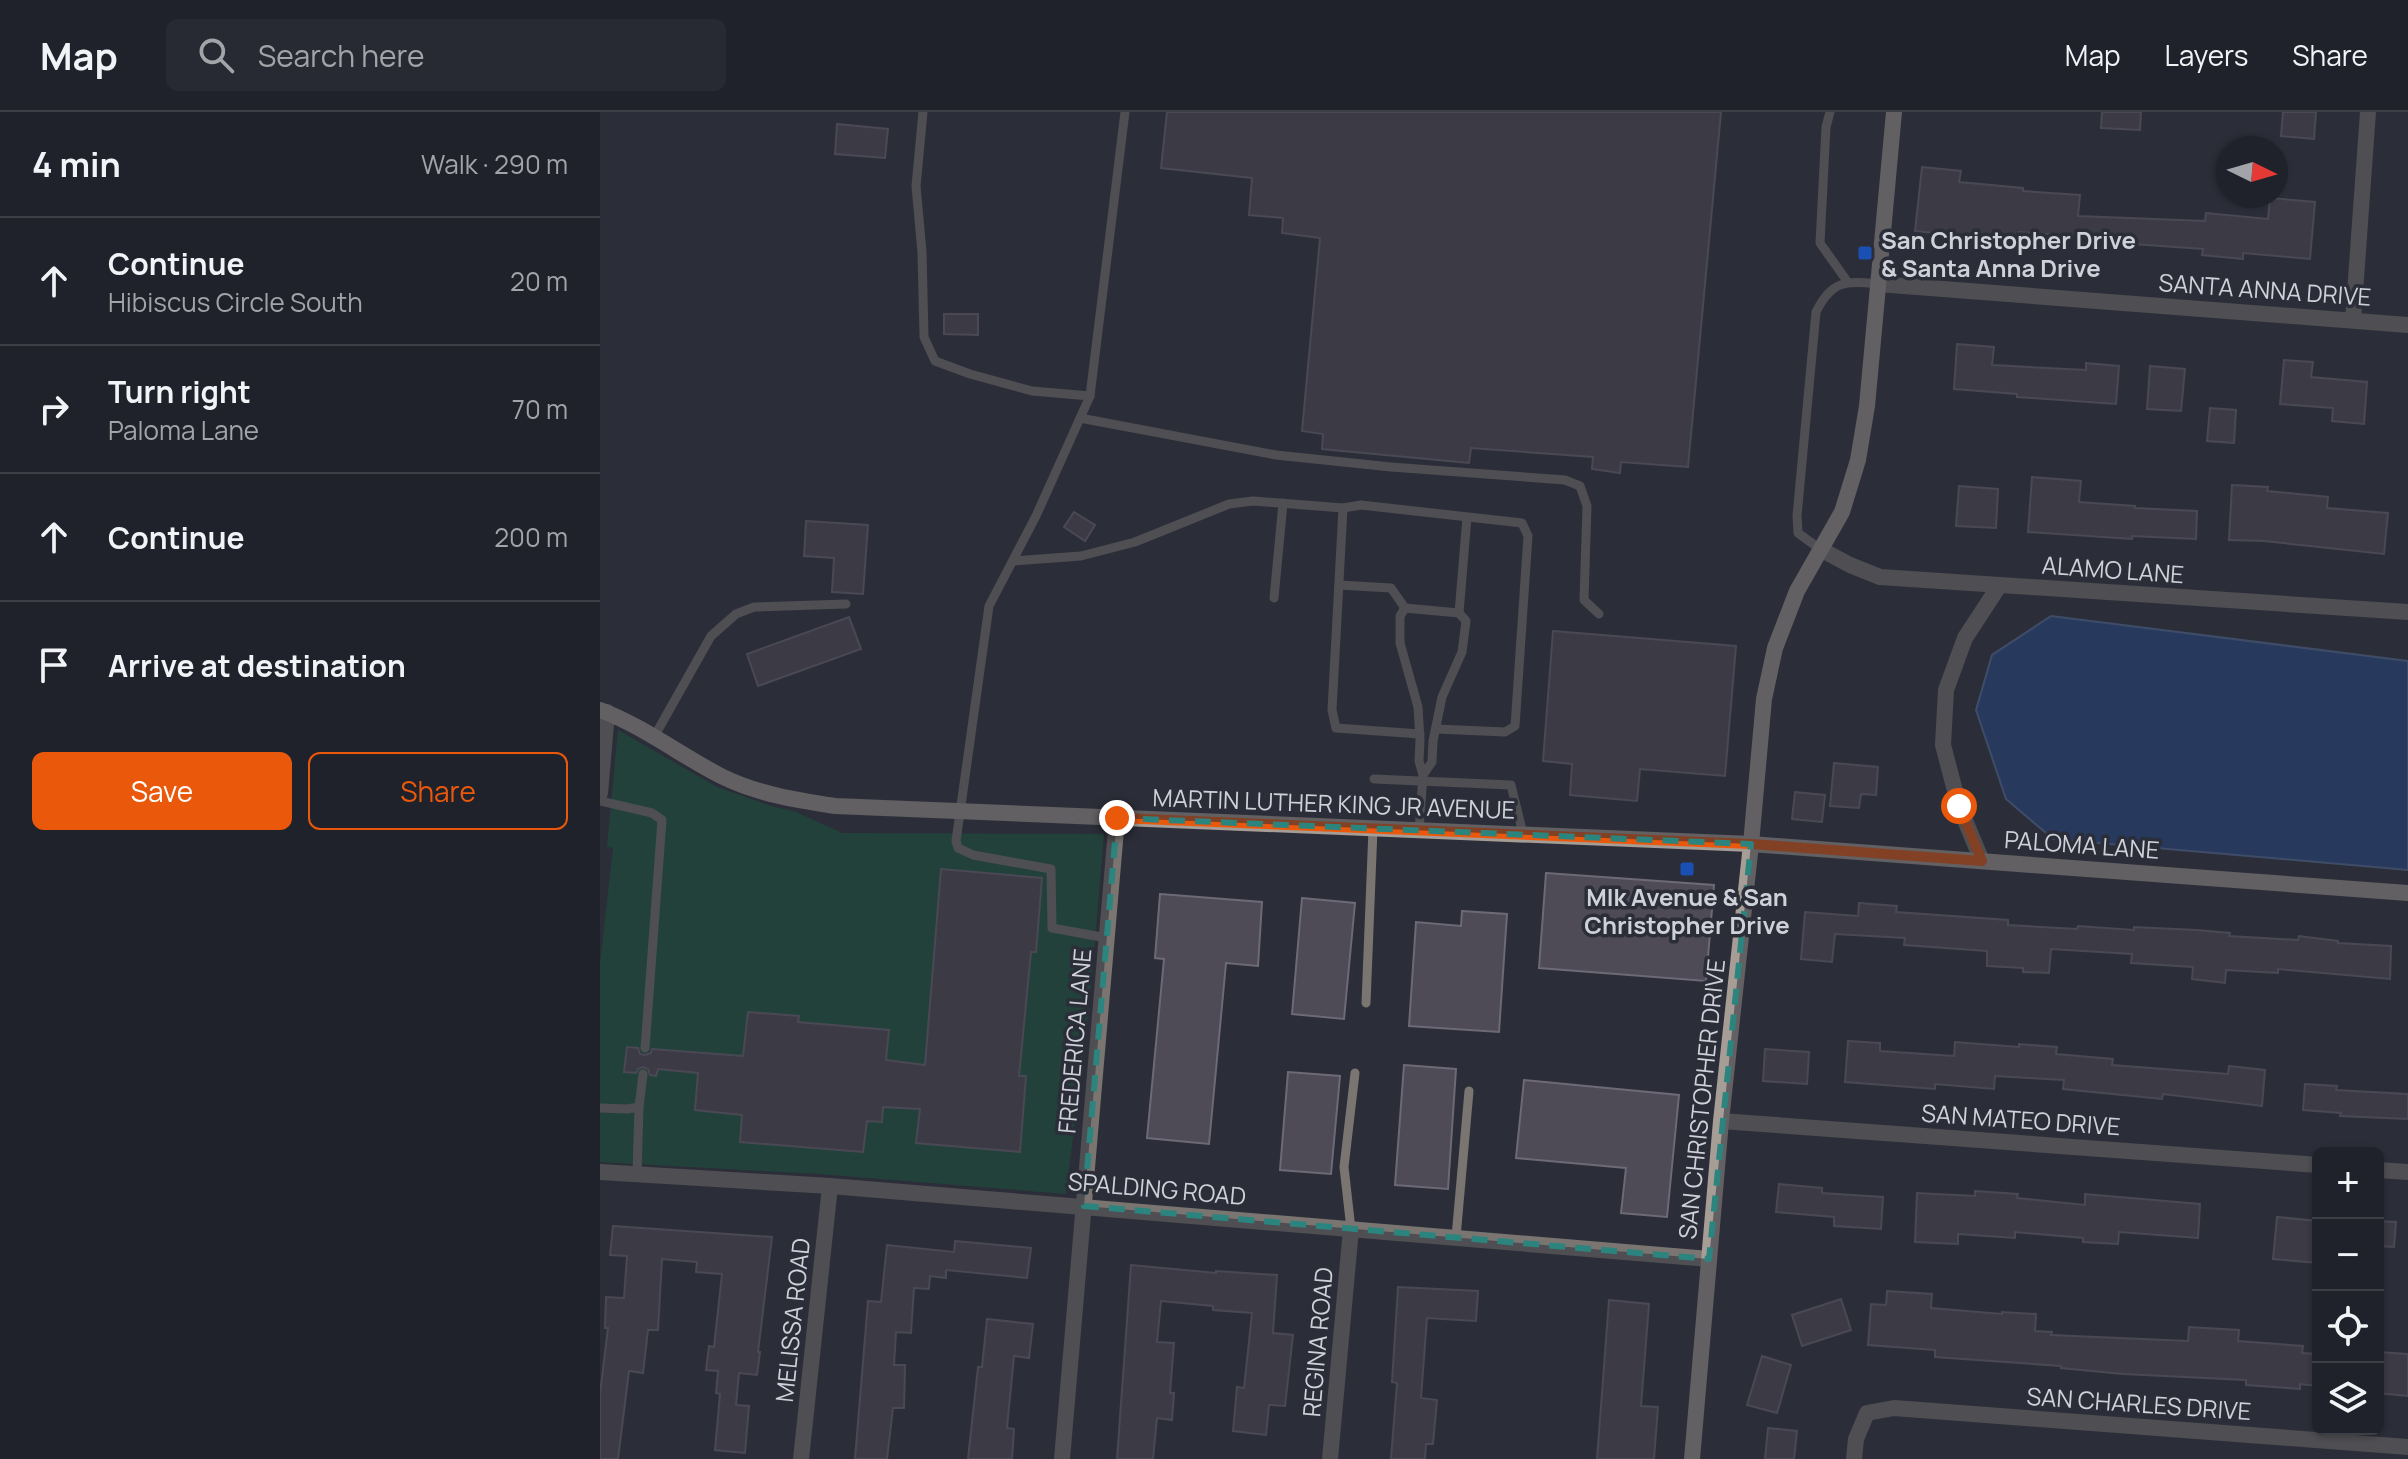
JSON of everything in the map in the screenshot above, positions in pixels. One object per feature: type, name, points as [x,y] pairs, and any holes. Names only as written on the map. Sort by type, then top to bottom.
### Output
[{"type":"street","name":"SAN CHRISTOPHER DRIVE","points":[[1692,1459],[1721,1121],[1764,699],[1775,648],[1797,591],[1842,512],[1858,460],[1867,406],[1894,112]]},
{"type":"street","points":[[2353,320],[2368,112]]},
{"type":"street","name":"SANTA ANNA DRIVE","points":[[1878,284],[2408,325]]},
{"type":"street","name":"ALAMO LANE","points":[[1820,549],[1880,577],[2408,612]]},
{"type":"street","points":[[1982,861],[1959,806],[1943,745],[1946,690],[1965,638],[1999,586]]},
{"type":"street","points":[[600,793],[604,711]]},
{"type":"street","name":"MARTIN LUTHER KING JR AVENUE","points":[[604,711],[722,776],[779,798],[835,806],[1751,844]]},
{"type":"street","name":"FREDERICA LANE","points":[[1062,1459],[1117,818]]},
{"type":"street","name":"PALOMA LANE","points":[[1751,844],[2408,893]]},
{"type":"street","name":"SAN MATEO DRIVE","points":[[1721,1121],[2312,1165]]},
{"type":"street","points":[[2384,1170],[2408,1172]]},
{"type":"street","name":"SPALDING ROAD","points":[[600,1172],[830,1186],[1709,1259]]},
{"type":"street","name":"MELISSA ROAD","points":[[801,1459],[830,1186]]},
{"type":"street","name":"REGINA ROAD","points":[[1330,1459],[1351,1229]]},
{"type":"street","name":"SAN CHARLES DRIVE","points":[[1854,1459],[1856,1439],[1867,1413],[1894,1408],[2408,1447]]},
{"type":"lane","points":[[923,112],[916,186],[922,252],[924,337],[935,361],[1032,391],[1090,396]]},
{"type":"lane","points":[[1107,938],[1052,928],[1051,869],[973,855],[957,845],[989,606],[1036,516],[1090,396],[1125,112]]},
{"type":"lane","points":[[1830,112],[1826,127],[1820,243],[1847,281]]},
{"type":"lane","points":[[1820,549],[1798,533],[1797,516],[1816,312],[1824,296],[1847,281],[1878,284]]},
{"type":"lane","points":[[1080,418],[1276,455],[1565,480],[1580,486],[1587,506],[1584,600],[1599,614]]},
{"type":"lane","points":[[1013,561],[1081,556],[1135,542],[1229,504],[1253,501],[1343,508],[1361,505],[1522,523],[1528,536],[1515,726],[1505,732],[1436,729]]},
{"type":"lane","points":[[1274,598],[1283,503]]},
{"type":"lane","points":[[1343,508],[1332,710],[1336,728],[1420,734]]},
{"type":"lane","points":[[1459,613],[1467,517]]},
{"type":"lane","points":[[1339,585],[1391,588],[1405,608],[1459,613],[1466,621],[1462,652],[1442,697],[1432,762],[1423,778]]},
{"type":"lane","points":[[654,737],[711,636],[736,614],[754,607],[846,604]]},
{"type":"lane","points":[[1405,608],[1400,616],[1400,643],[1418,707],[1419,761],[1423,778],[1419,831]]},
{"type":"lane","points":[[1374,779],[1423,778],[1511,785],[1523,834]]},
{"type":"lane","points":[[600,801],[652,813],[662,820],[645,1048]]},
{"type":"lane","points":[[1366,1003],[1373,829]]},
{"type":"lane","points":[[1351,1229],[1344,1167],[1355,1073]]},
{"type":"lane","points":[[637,1174],[643,1074]]},
{"type":"lane","points":[[1456,1237],[1469,1091]]},
{"type":"lane","points":[[600,1108],[639,1107]]},
{"type":"highlighted area","points":[[1117,818],[1751,844],[1709,1259],[1084,1206]]},
{"type":"green space","points":[[618,730],[717,787],[794,811],[842,833],[1104,834],[1090,998],[1066,1194],[819,1174],[600,1162],[600,964],[613,848],[607,847]]},
{"type":"water","points":[[2051,616],[2408,661],[2408,870],[2053,839],[2006,799],[1976,710],[1992,655]]},
{"type":"building","points":[[1167,112],[1721,112],[1688,467],[1621,462],[1620,473],[1592,469],[1593,457],[1471,448],[1469,463],[1322,449],[1323,434],[1302,431],[1320,238],[1282,233],[1283,218],[1249,215],[1252,178],[1161,168]]},
{"type":"building","points":[[2102,112],[2141,112],[2140,130],[2101,128]]},
{"type":"building","points":[[2283,112],[2316,112],[2314,139],[2281,136]]},
{"type":"building","points":[[837,124],[888,129],[885,158],[835,154]]},
{"type":"building","points":[[1922,167],[1961,171],[1959,182],[2080,195],[2078,216],[2205,221],[2206,213],[2268,219],[2269,208],[2288,208],[2288,200],[2315,202],[2310,259],[2243,253],[2243,259],[2202,255],[2203,249],[2133,244],[2133,249],[2089,247],[2089,237],[2019,232],[2018,241],[1915,231]]},
{"type":"building","points":[[944,314],[978,314],[978,335],[944,334]]},
{"type":"building","points":[[1957,344],[1994,347],[1992,365],[2086,370],[2086,363],[2119,366],[2116,404],[1954,389]]},
{"type":"building","points":[[2284,360],[2313,362],[2311,377],[2367,382],[2364,424],[2332,421],[2333,408],[2280,404]]},
{"type":"building","points":[[2150,366],[2185,369],[2181,411],[2147,409]]},
{"type":"building","points":[[2210,408],[2236,410],[2234,443],[2207,441]]},
{"type":"building","points":[[2032,477],[2081,481],[2079,502],[2197,511],[2196,539],[2132,536],[2132,539],[2028,532]]},
{"type":"building","points":[[2232,485],[2268,487],[2267,491],[2328,497],[2327,508],[2388,513],[2384,554],[2229,540]]},
{"type":"building","points":[[1959,486],[1998,489],[1996,528],[1956,526]]},
{"type":"building","points":[[1074,512],[1095,525],[1085,541],[1064,527]]},
{"type":"building","points":[[806,521],[868,525],[863,594],[832,592],[834,558],[804,556]]},
{"type":"building","points":[[849,617],[861,649],[758,686],[747,654]]},
{"type":"building","points":[[1553,631],[1736,646],[1725,776],[1640,769],[1637,801],[1570,795],[1572,764],[1543,761]]},
{"type":"building","points":[[1834,763],[1878,767],[1876,795],[1861,794],[1859,808],[1830,806]]},
{"type":"building","points":[[1795,792],[1825,795],[1822,822],[1792,819]]},
{"type":"building","points":[[941,869],[1042,878],[1036,952],[1031,952],[1019,1076],[1026,1076],[1020,1152],[916,1143],[920,1109],[883,1107],[882,1122],[867,1121],[863,1152],[740,1142],[742,1115],[695,1110],[698,1073],[658,1069],[656,1076],[650,1075],[648,1069],[643,1067],[636,1073],[624,1072],[627,1047],[638,1048],[640,1054],[645,1055],[652,1049],[743,1056],[748,1012],[799,1016],[798,1022],[889,1030],[886,1060],[925,1065]]},
{"type":"building","points":[[1546,873],[1714,885],[1706,981],[1539,968]]},
{"type":"building","points":[[1160,894],[1262,902],[1258,966],[1226,963],[1209,1144],[1147,1138],[1164,959],[1155,958]]},
{"type":"building","points":[[1302,898],[1355,903],[1344,1019],[1292,1014]]},
{"type":"building","points":[[1859,903],[1897,906],[1896,912],[2008,920],[2008,925],[2196,930],[2230,933],[2229,936],[2298,940],[2299,936],[2338,943],[2391,946],[2390,979],[2278,969],[2278,973],[2226,970],[2225,983],[2192,979],[2193,967],[2131,963],[2132,954],[2051,949],[2049,973],[2023,972],[2023,968],[1987,966],[1987,951],[1904,945],[1905,938],[1835,934],[1832,962],[1801,959],[1805,912],[1858,916]]},
{"type":"building","points":[[1462,911],[1507,914],[1499,1032],[1409,1026],[1416,922],[1461,926]]},
{"type":"building","points":[[1848,1041],[1880,1043],[1880,1051],[1954,1056],[1955,1042],[2019,1047],[2019,1044],[2057,1047],[2056,1054],[2113,1059],[2112,1065],[2228,1074],[2229,1066],[2265,1070],[2262,1106],[2163,1094],[2162,1099],[2063,1089],[2064,1080],[1995,1076],[1994,1089],[1935,1084],[1935,1089],[1845,1082]]},
{"type":"building","points":[[1765,1049],[1809,1052],[1807,1084],[1763,1081]]},
{"type":"building","points":[[1404,1065],[1456,1069],[1448,1189],[1395,1185]]},
{"type":"building","points":[[1288,1072],[1340,1076],[1331,1174],[1280,1170]]},
{"type":"building","points":[[1524,1080],[1679,1095],[1667,1217],[1621,1213],[1626,1168],[1516,1158]]},
{"type":"building","points":[[2305,1084],[2337,1086],[2336,1090],[2408,1094],[2408,1119],[2340,1116],[2341,1113],[2303,1110]]},
{"type":"building","points":[[1779,1184],[1822,1188],[1822,1193],[1883,1197],[1881,1229],[1834,1226],[1834,1217],[1776,1212]]},
{"type":"building","points":[[1975,1191],[2018,1194],[2017,1198],[2085,1205],[2085,1194],[2200,1204],[2198,1238],[2119,1232],[2118,1244],[2015,1232],[2015,1238],[1958,1234],[1958,1244],[1915,1242],[1917,1193],[1975,1196]]},
{"type":"building","points":[[2277,1217],[2312,1220],[2312,1262],[2273,1259]]},
{"type":"building","points":[[2384,1221],[2396,1222],[2394,1247],[2384,1246]]},
{"type":"building","points":[[613,1226],[772,1237],[757,1375],[739,1373],[736,1405],[749,1406],[745,1453],[715,1450],[720,1394],[716,1393],[718,1371],[706,1370],[709,1346],[714,1347],[722,1274],[696,1272],[697,1262],[662,1259],[658,1330],[648,1330],[643,1373],[629,1371],[618,1459],[600,1459],[600,1394],[608,1328],[605,1328],[606,1297],[624,1298],[627,1256],[610,1255]]},
{"type":"building","points":[[955,1241],[1031,1248],[1027,1278],[946,1270],[946,1278],[930,1276],[929,1289],[914,1288],[911,1333],[896,1332],[894,1365],[905,1365],[904,1408],[893,1408],[887,1459],[855,1459],[868,1301],[881,1302],[887,1245],[954,1252]]},
{"type":"building","points":[[1131,1265],[1277,1275],[1273,1333],[1293,1335],[1285,1406],[1269,1405],[1266,1435],[1233,1431],[1237,1387],[1244,1388],[1252,1313],[1161,1301],[1157,1342],[1174,1343],[1170,1393],[1174,1393],[1172,1420],[1157,1418],[1153,1459],[1117,1459]]},
{"type":"building","points":[[1398,1287],[1478,1291],[1476,1321],[1427,1318],[1421,1398],[1437,1400],[1433,1444],[1426,1444],[1425,1459],[1391,1459],[1397,1383],[1392,1382]]},
{"type":"building","points":[[1887,1291],[1932,1294],[1931,1308],[2036,1314],[2035,1331],[2052,1332],[2051,1335],[2188,1341],[2189,1327],[2239,1330],[2238,1341],[2303,1346],[2302,1353],[2312,1354],[2312,1385],[2300,1384],[2300,1389],[2246,1385],[2246,1380],[2123,1374],[1935,1357],[1935,1350],[1868,1345],[1871,1304],[1886,1305]]},
{"type":"building","points":[[1841,1299],[1851,1330],[1802,1346],[1792,1315]]},
{"type":"building","points":[[1609,1300],[1649,1304],[1641,1406],[1658,1407],[1654,1459],[1597,1459]]},
{"type":"building","points":[[987,1319],[1033,1324],[1029,1358],[1014,1356],[1007,1428],[1014,1429],[1012,1459],[968,1459],[978,1367],[982,1367]]},
{"type":"building","points":[[2384,1352],[2408,1354],[2408,1396],[2384,1394]]},
{"type":"building","points":[[1762,1356],[1791,1365],[1777,1413],[1747,1405]]},
{"type":"building","points":[[1768,1428],[1797,1431],[1794,1459],[1765,1459]]},
{"type":"place","name":"San Christopher Drive & Santa Anna Drive","points":[[1865,253]]},
{"type":"place","name":"Mlk Avenue & San Christopher Drive","points":[[1687,869]]},
{"type":"route","points":[[1117,818],[1751,844],[1982,861],[1959,806]]}]
